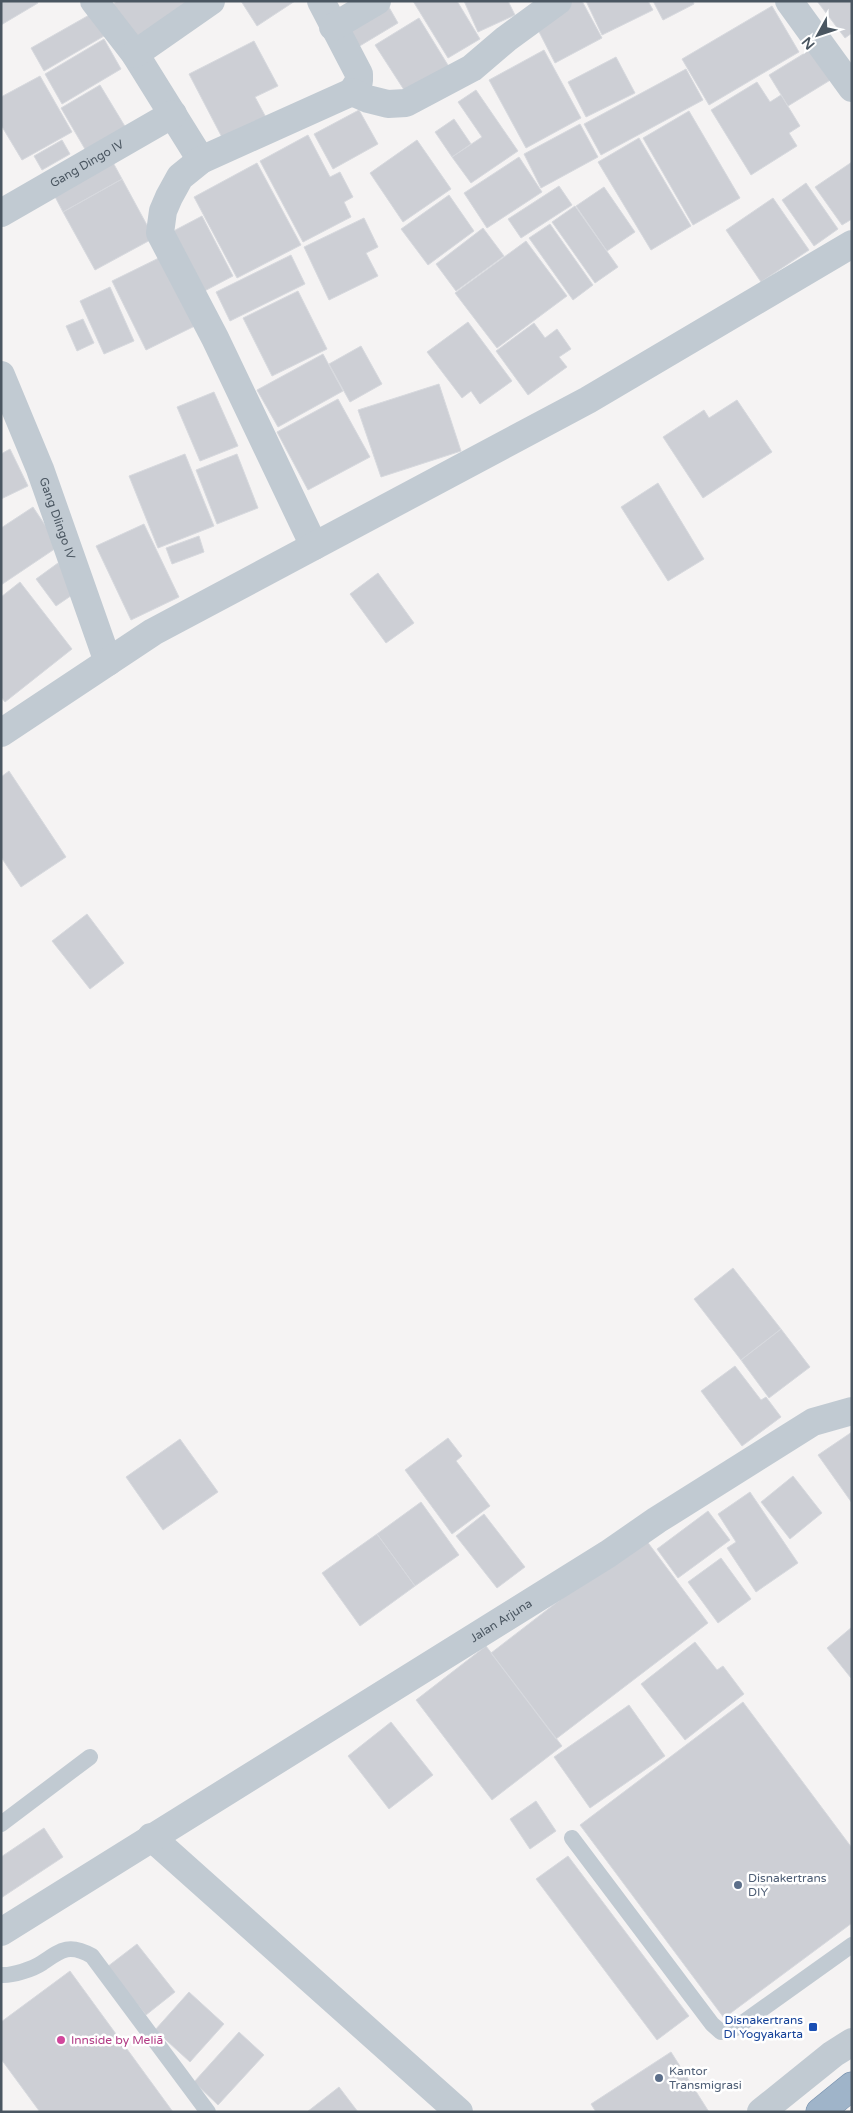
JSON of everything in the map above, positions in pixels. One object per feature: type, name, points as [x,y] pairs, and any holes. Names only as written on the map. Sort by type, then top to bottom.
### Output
[{"type":"highway","points":[[820,2112],[852,2086]]},
{"type":"street","points":[[94,1],[135,54],[202,160]]},
{"type":"street","points":[[135,54],[211,1]]},
{"type":"street","points":[[314,546],[215,338],[160,233],[163,211],[168,197],[180,177],[202,160],[352,92],[359,81],[359,74],[321,1]]},
{"type":"street","points":[[333,27],[377,1]]},
{"type":"street","points":[[352,92],[368,99],[388,104],[406,103],[472,68],[506,39],[558,1]]},
{"type":"street","points":[[789,1],[852,88]]},
{"type":"street","name":"Gang Dingo IV","points":[[1,213],[172,114]]},
{"type":"street","points":[[1,733],[153,632],[588,400],[852,244]]},
{"type":"street","name":"Gang Dlingo IV","points":[[1,375],[40,469],[108,662]]},
{"type":"street","name":"Jalan Arjuna","points":[[1,1932],[608,1554],[657,1520],[813,1422],[852,1411]]},
{"type":"street","points":[[151,1837],[459,2112]]},
{"type":"street","points":[[761,2112],[833,2054],[852,2042]]},
{"type":"lane","points":[[1,1824],[90,1757]]},
{"type":"lane","points":[[572,1838],[712,2024],[721,2032],[734,2029],[852,1945]]},
{"type":"lane","points":[[1,1975],[40,1964],[56,1952],[72,1948],[92,1956],[208,2112]]},
{"type":"building","points":[[1,1],[37,1],[38,3],[1,25]]},
{"type":"building","points":[[117,1],[194,1],[138,42],[112,5]]},
{"type":"building","points":[[241,1],[295,1],[257,26]]},
{"type":"building","points":[[413,1],[457,1],[480,39],[448,58]]},
{"type":"building","points":[[464,1],[508,1],[515,15],[478,32]]},
{"type":"building","points":[[574,1],[582,1],[602,38],[555,63],[534,22]]},
{"type":"building","points":[[586,1],[648,1],[653,10],[602,35]]},
{"type":"building","points":[[653,1],[693,1],[694,4],[663,20]]},
{"type":"building","points":[[817,1],[852,1],[852,33],[845,38]]},
{"type":"building","points":[[386,2],[398,23],[358,47],[345,27]]},
{"type":"building","points":[[772,6],[799,52],[709,105],[682,59]]},
{"type":"building","points":[[91,14],[104,36],[44,71],[31,48]]},
{"type":"building","points":[[419,18],[451,70],[408,96],[375,45]]},
{"type":"building","points":[[104,39],[121,69],[62,104],[45,74]]},
{"type":"building","points":[[254,41],[278,86],[255,97],[269,123],[226,145],[189,74]]},
{"type":"building","points":[[813,48],[832,79],[788,106],[769,75]]},
{"type":"building","points":[[544,50],[581,118],[526,148],[489,80]]},
{"type":"building","points":[[616,57],[635,93],[586,117],[568,82]]},
{"type":"building","points":[[686,69],[703,100],[601,155],[584,124]]},
{"type":"building","points":[[40,76],[72,132],[22,160],[1,125],[1,97]]},
{"type":"building","points":[[757,82],[770,102],[781,95],[800,126],[789,133],[797,146],[751,175],[711,110]]},
{"type":"building","points":[[100,85],[129,133],[89,156],[61,108]]},
{"type":"building","points":[[476,90],[518,151],[471,183],[452,157],[482,137],[458,102]]},
{"type":"building","points":[[359,110],[378,144],[333,169],[314,134]]},
{"type":"building","points":[[689,111],[740,198],[693,225],[643,138]]},
{"type":"building","points":[[454,119],[471,144],[452,157],[435,132]]},
{"type":"building","points":[[580,124],[598,157],[541,188],[524,154]]},
{"type":"building","points":[[308,135],[330,177],[340,172],[353,197],[344,202],[351,217],[303,242],[260,161]]},
{"type":"building","points":[[639,138],[691,226],[651,250],[598,162]]},
{"type":"building","points":[[62,140],[70,154],[42,170],[34,156]]},
{"type":"building","points":[[417,140],[451,189],[403,222],[370,173]]},
{"type":"building","points":[[110,157],[122,179],[63,212],[51,189]]},
{"type":"building","points":[[519,157],[542,192],[487,228],[464,193]]},
{"type":"building","points":[[852,162],[852,219],[842,225],[815,187]]},
{"type":"building","points":[[257,163],[301,245],[237,278],[194,197]]},
{"type":"building","points":[[122,179],[154,238],[95,270],[63,212]]},
{"type":"building","points":[[806,183],[838,229],[814,246],[782,200]]},
{"type":"building","points":[[559,186],[572,205],[521,238],[508,219]]},
{"type":"building","points":[[604,187],[635,232],[607,251],[576,206]]},
{"type":"building","points":[[449,195],[474,231],[428,265],[401,229]]},
{"type":"building","points":[[773,198],[809,250],[761,282],[726,230]]},
{"type":"building","points":[[575,206],[618,267],[595,283],[552,222]]},
{"type":"building","points":[[202,216],[233,276],[195,296],[164,236]]},
{"type":"building","points":[[364,218],[378,247],[366,253],[378,276],[329,300],[304,247]]},
{"type":"building","points":[[550,224],[593,285],[573,300],[529,238]]},
{"type":"building","points":[[483,228],[504,256],[456,291],[436,264]]},
{"type":"building","points":[[526,241],[567,296],[497,348],[455,293]]},
{"type":"building","points":[[169,253],[203,322],[146,350],[112,281]]},
{"type":"building","points":[[291,255],[305,284],[230,321],[216,292]]},
{"type":"building","points":[[110,287],[134,341],[104,354],[80,301]]},
{"type":"building","points":[[298,291],[327,349],[272,376],[243,318]]},
{"type":"building","points":[[83,319],[94,343],[77,351],[66,326]]},
{"type":"building","points":[[468,322],[512,381],[480,404],[471,391],[462,398],[427,352]]},
{"type":"building","points":[[534,323],[545,338],[557,329],[571,349],[559,357],[567,367],[528,395],[496,351]]},
{"type":"building","points":[[361,346],[382,384],[350,402],[329,364]]},
{"type":"building","points":[[323,354],[343,391],[278,427],[257,390]]},
{"type":"building","points":[[439,384],[461,451],[381,477],[358,410]]},
{"type":"building","points":[[214,392],[238,446],[200,461],[177,407]]},
{"type":"building","points":[[338,399],[370,457],[308,490],[277,432]]},
{"type":"building","points":[[737,400],[772,452],[703,498],[663,437],[704,410],[709,418]]},
{"type":"building","points":[[10,449],[28,486],[1,499],[1,454]]},
{"type":"building","points":[[185,454],[214,526],[158,548],[129,476]]},
{"type":"building","points":[[237,454],[258,508],[217,524],[196,470]]},
{"type":"building","points":[[658,483],[704,559],[668,581],[621,507]]},
{"type":"building","points":[[33,507],[59,546],[1,585],[1,528]]},
{"type":"building","points":[[144,524],[179,597],[131,620],[96,546]]},
{"type":"building","points":[[199,536],[204,552],[172,564],[166,548]]},
{"type":"building","points":[[58,563],[78,591],[56,606],[36,579]]},
{"type":"building","points":[[378,573],[414,623],[386,643],[350,594]]},
{"type":"building","points":[[20,582],[72,649],[5,702],[1,697],[1,597]]},
{"type":"building","points":[[9,771],[66,857],[21,887],[1,857],[1,777]]},
{"type":"building","points":[[87,914],[124,963],[90,989],[52,941]]},
{"type":"building","points":[[733,1268],[781,1329],[741,1360],[694,1299]]},
{"type":"building","points":[[781,1329],[810,1367],[769,1398],[741,1360]]},
{"type":"building","points":[[735,1366],[761,1400],[766,1397],[781,1417],[742,1446],[701,1391]]},
{"type":"building","points":[[852,1432],[852,1503],[818,1455]]},
{"type":"building","points":[[448,1438],[462,1456],[456,1461],[490,1506],[452,1534],[405,1470]]},
{"type":"building","points":[[180,1439],[218,1492],[163,1530],[126,1477]]},
{"type":"building","points":[[793,1476],[822,1513],[790,1539],[761,1502]]},
{"type":"building","points":[[750,1492],[798,1563],[756,1592],[727,1548],[736,1542],[718,1514]]},
{"type":"building","points":[[421,1502],[459,1555],[415,1586],[377,1534]]},
{"type":"building","points":[[708,1511],[730,1540],[678,1578],[657,1549]]},
{"type":"building","points":[[484,1514],[525,1567],[497,1588],[456,1536]]},
{"type":"building","points":[[377,1534],[415,1586],[360,1626],[322,1573]]},
{"type":"building","points":[[643,1536],[708,1623],[556,1739],[491,1653]]},
{"type":"building","points":[[721,1558],[751,1599],[718,1623],[688,1582]]},
{"type":"building","points":[[852,1627],[852,1678],[851,1678],[827,1648]]},
{"type":"building","points":[[695,1642],[717,1670],[723,1666],[744,1694],[685,1740],[641,1684]]},
{"type":"building","points":[[486,1646],[562,1746],[492,1800],[416,1700]]},
{"type":"building","name":"Disnakertrans DIY","points":[[743,1702],[852,1848],[852,1923],[724,2018],[580,1825]]},
{"type":"building","points":[[629,1705],[665,1756],[590,1808],[554,1757]]},
{"type":"building","points":[[391,1722],[433,1775],[389,1809],[348,1756]]},
{"type":"building","points":[[536,1801],[556,1831],[530,1849],[510,1819]]},
{"type":"building","points":[[44,1828],[63,1857],[1,1898],[1,1857]]},
{"type":"building","points":[[568,1856],[689,2016],[657,2040],[536,1879]]},
{"type":"building","points":[[137,1944],[175,1992],[146,2015],[107,1967]]},
{"type":"building","name":"Innside by Meliã","points":[[70,1971],[173,2112],[40,2112],[1,2059],[1,2022]]},
{"type":"building","points":[[189,1992],[224,2024],[190,2062],[155,2030]]},
{"type":"building","points":[[239,2032],[264,2055],[218,2105],[194,2082]]},
{"type":"building","name":"Kantor Transmigrasi","points":[[671,2052],[709,2112],[596,2112],[591,2104]]},
{"type":"building","points":[[339,2087],[358,2112],[307,2112]]},
{"type":"place","name":"Disnakertrans DIY","points":[[738,1885]]},
{"type":"place","name":"Disnakertrans DI Yogyakarta","points":[[813,2027]]},
{"type":"place","name":"Innside by Meliã","points":[[61,2040]]},
{"type":"place","name":"Kantor Transmigrasi","points":[[659,2078]]}]
